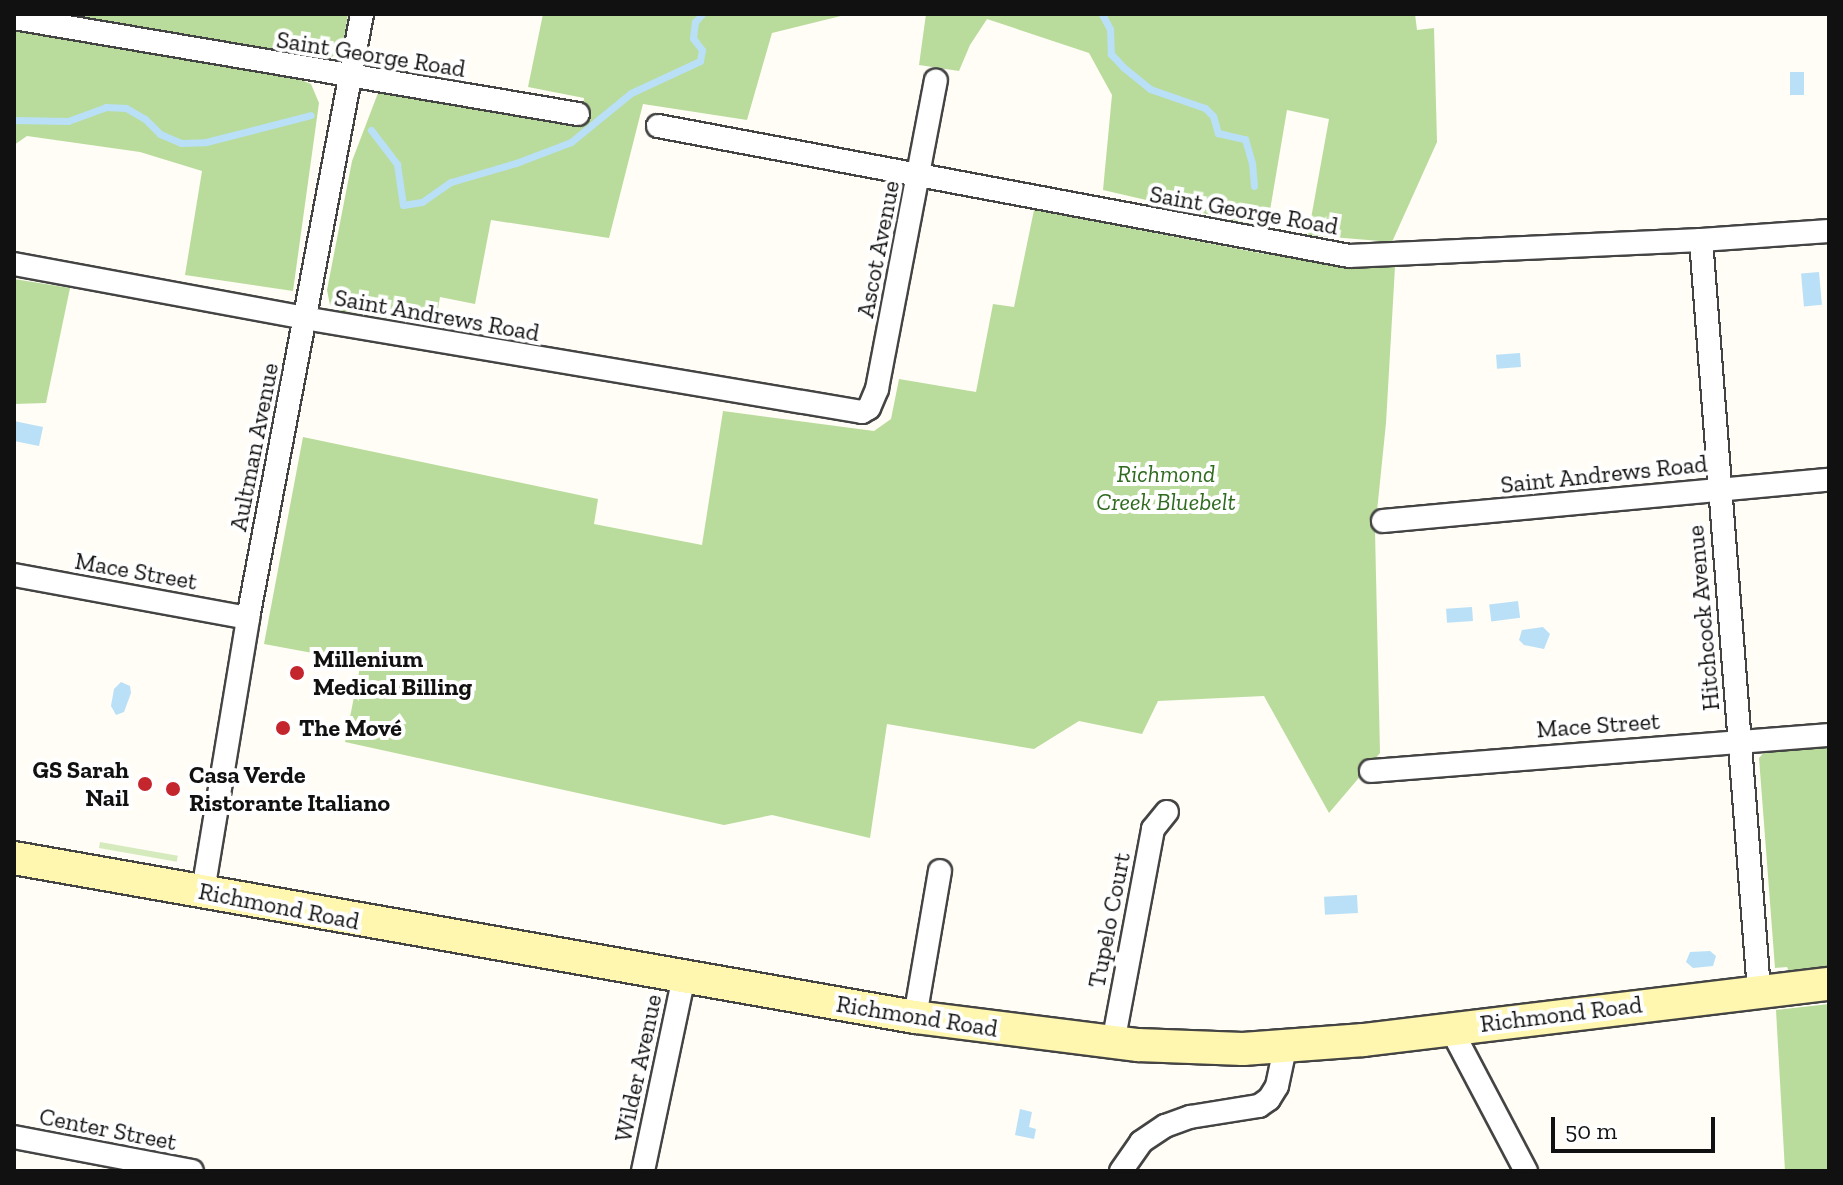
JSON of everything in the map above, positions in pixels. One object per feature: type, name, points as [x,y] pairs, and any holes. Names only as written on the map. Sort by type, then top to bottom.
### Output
[{"type":"street","name":"Aultman Avenue","points":[[203,891],[248,618],[362,14]]},
{"type":"street","name":"Saint George Road","points":[[14,18],[350,78],[578,114]]},
{"type":"street","name":"Ascot Avenue","points":[[853,412],[869,408],[877,389],[936,81]]},
{"type":"street","name":"Saint George Road","points":[[658,126],[1349,256],[1829,231]]},
{"type":"street","name":"Hitchcock Avenue","points":[[1701,240],[1759,991]]},
{"type":"street","name":"Saint Andrews Road","points":[[14,264],[304,318],[853,412]]},
{"type":"street","name":"Saint Andrews Road","points":[[1383,521],[1829,480]]},
{"type":"street","name":"Mace Street","points":[[14,575],[248,618]]},
{"type":"street","name":"Mace Street","points":[[1371,771],[1829,735]]},
{"type":"street","name":"Tupelo Court","points":[[1113,1043],[1153,829],[1167,812]]},
{"type":"street","name":"Richmond Road","points":[[14,858],[915,1017],[1113,1043],[1243,1049],[1285,1047],[1829,984]]},
{"type":"street","points":[[915,1017],[940,871]]},
{"type":"street","name":"Wilder Avenue","points":[[643,1171],[684,977]]},
{"type":"street","points":[[1450,1027],[1526,1171]]},
{"type":"street","points":[[1121,1171],[1141,1142],[1165,1126],[1190,1117],[1259,1106],[1269,1099],[1277,1086],[1285,1047]]},
{"type":"street","name":"Center Street","points":[[14,1137],[192,1171]]},
{"type":"green space","points":[[53,14],[348,14],[343,44],[335,55],[324,61]]},
{"type":"green space","points":[[543,14],[849,14],[772,33],[747,120],[643,104],[609,238],[491,220],[475,304],[440,297],[435,328],[345,313],[330,305],[327,290],[352,161],[378,93],[581,125],[584,98],[528,87]]},
{"type":"green space","points":[[926,14],[1415,14],[1417,30],[1434,28],[1437,142],[1392,242],[1308,235],[1329,119],[1287,110],[1267,228],[1103,190],[1112,95],[1089,53],[987,19],[970,45],[959,71],[919,65]]},
{"type":"green space","points":[[14,31],[284,73],[311,84],[319,103],[293,291],[185,275],[202,171],[140,152],[27,136],[14,145]]},
{"type":"green space","name":"Richmond Creek Bluebelt","points":[[1034,210],[1265,254],[1395,267],[1386,423],[1375,531],[1380,753],[1329,813],[1264,696],[1158,701],[1142,734],[1079,721],[1034,749],[887,724],[870,838],[772,815],[724,825],[345,742],[361,662],[264,644],[303,437],[598,499],[594,524],[702,545],[723,411],[874,431],[891,419],[899,379],[976,392],[993,304],[1014,307]]},
{"type":"green space","points":[[14,279],[70,288],[46,403],[14,404]]},
{"type":"green space","points":[[1829,744],[1829,969],[1790,974],[1787,967],[1775,968],[1759,758],[1767,749]]},
{"type":"green space","points":[[100,842],[178,856],[177,862],[99,848]]},
{"type":"green space","points":[[1829,1004],[1829,1171],[1785,1171],[1776,1010]]},
{"type":"water","points":[[1790,72],[1804,72],[1804,95],[1790,95]]},
{"type":"water","points":[[1819,272],[1822,305],[1804,306],[1801,274]]},
{"type":"water","points":[[1520,353],[1521,367],[1497,369],[1496,355]]},
{"type":"water","points":[[14,421],[43,427],[39,446],[14,441]]},
{"type":"water","points":[[1518,601],[1520,618],[1491,621],[1489,605]]},
{"type":"water","points":[[1472,607],[1473,621],[1447,623],[1446,609]]},
{"type":"water","points":[[1543,627],[1550,634],[1544,649],[1524,645],[1519,640],[1522,630]]},
{"type":"water","points":[[121,682],[130,686],[131,693],[124,712],[116,715],[111,706],[114,689]]},
{"type":"water","points":[[1357,895],[1358,913],[1325,915],[1324,897]]},
{"type":"water","points":[[1710,951],[1716,956],[1713,966],[1693,968],[1686,962],[1690,952]]},
{"type":"water","points":[[1020,1109],[1032,1112],[1029,1127],[1036,1129],[1034,1139],[1015,1135]]},
{"type":"waterway","points":[[371,130],[397,164],[403,205],[422,202],[451,182],[516,163],[571,142],[631,93],[700,61],[702,50],[693,38],[695,22],[702,14]]},
{"type":"waterway","points":[[1102,14],[1110,29],[1111,54],[1123,67],[1150,89],[1205,108],[1213,116],[1218,133],[1245,139],[1254,186]]},
{"type":"waterway","points":[[14,120],[68,121],[106,107],[126,108],[145,119],[160,134],[181,143],[206,142],[311,115]]},
{"type":"place","name":"Millenium Medical Billing","points":[[297,673]]},
{"type":"place","name":"The Mové","points":[[283,728]]},
{"type":"place","name":"GS Sarah Nail","points":[[145,784]]},
{"type":"place","name":"Casa Verde Ristorante Italiano","points":[[173,789]]}]
